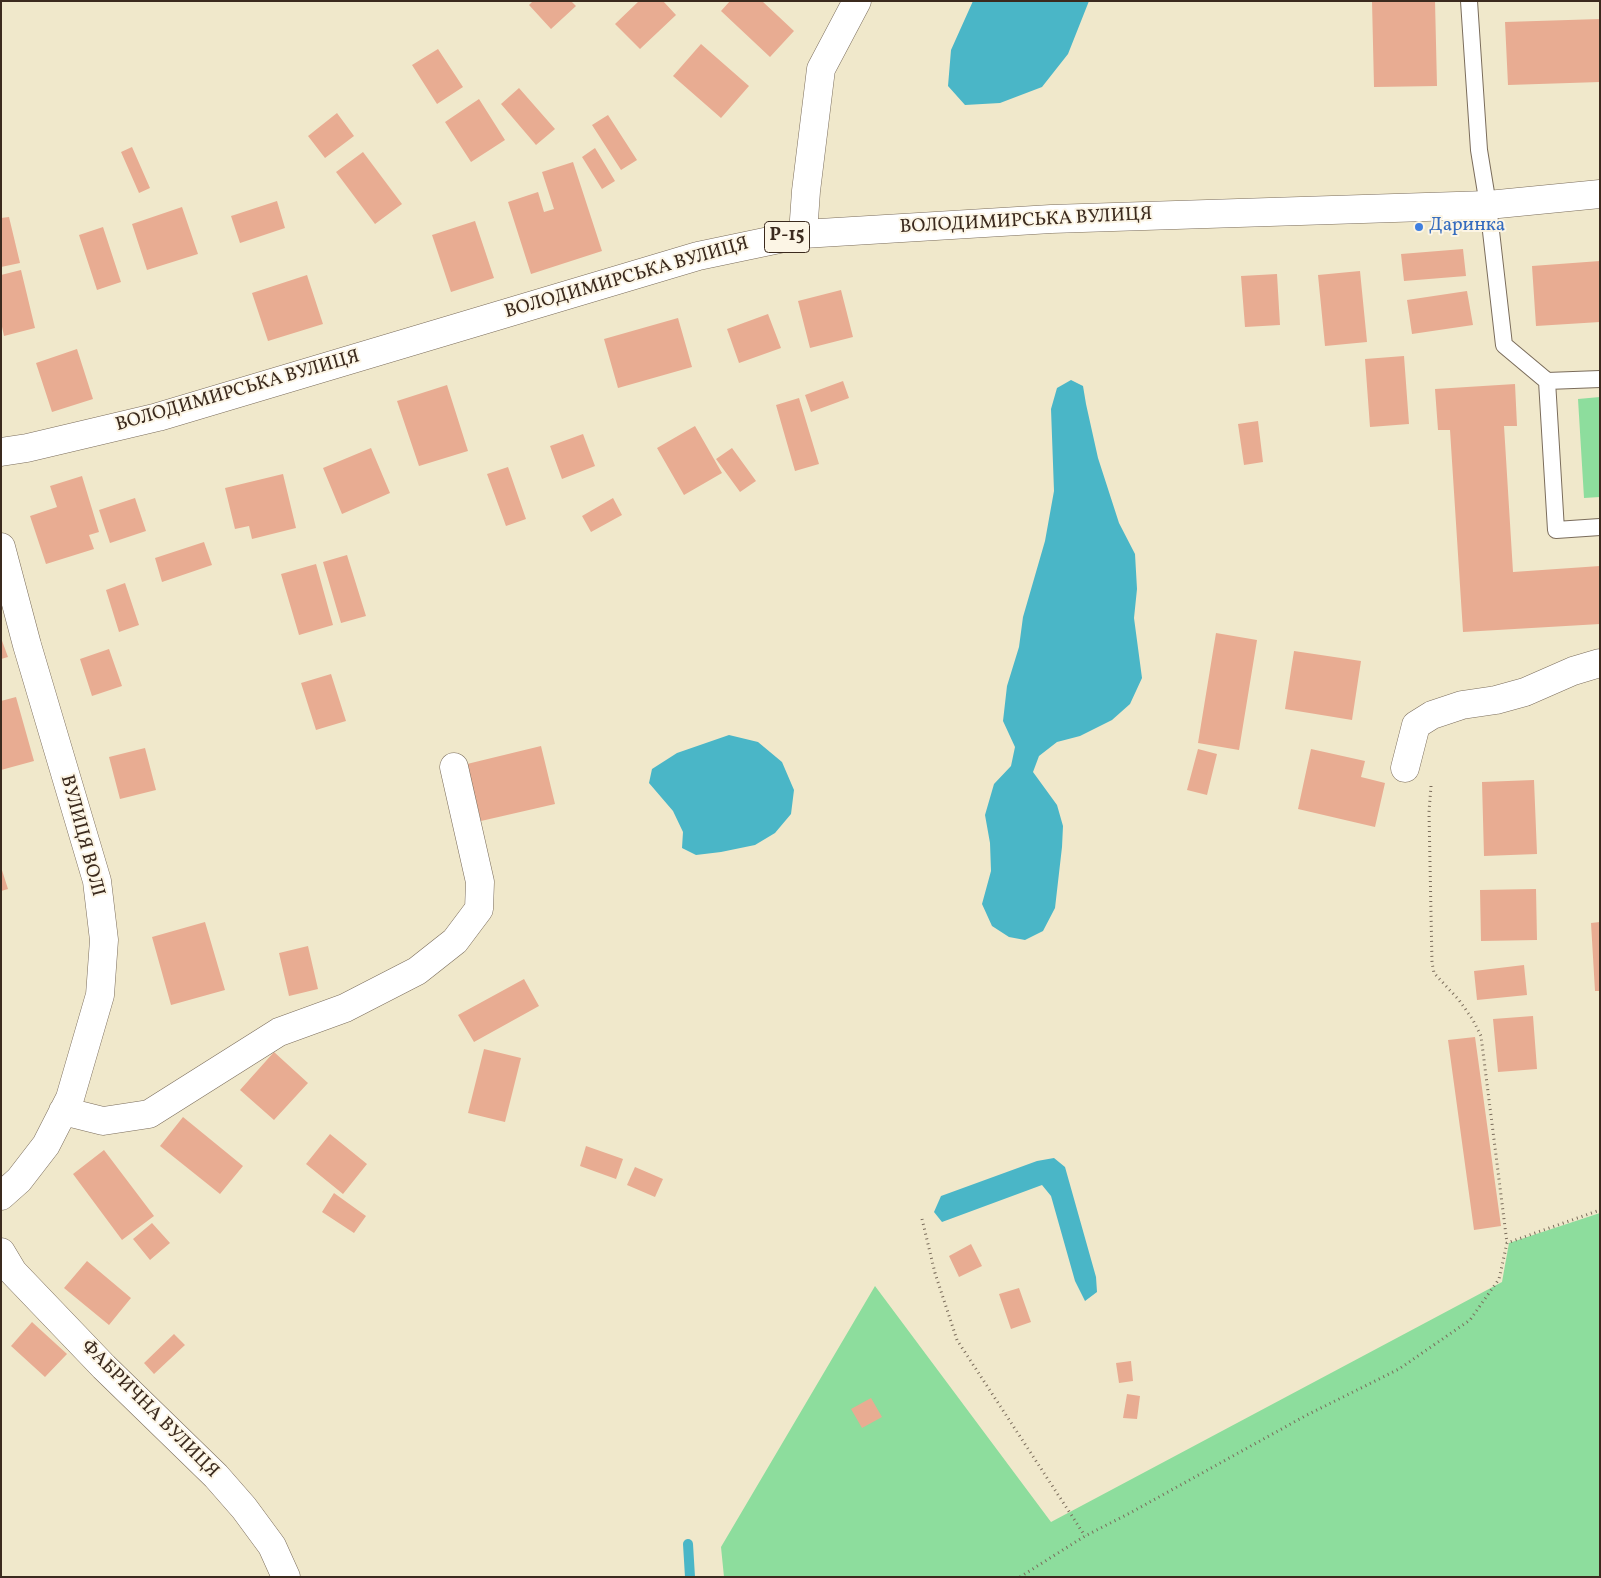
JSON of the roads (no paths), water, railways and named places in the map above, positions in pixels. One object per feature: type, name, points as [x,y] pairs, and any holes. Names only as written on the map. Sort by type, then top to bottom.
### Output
[{"type":"street","points":[[803,234],[806,191],[821,68],[857,1]]},
{"type":"street","name":"ВОЛОДИМИРСЬКА ВУЛИЦЯ","points":[[1,452],[27,448],[158,417],[698,256],[803,234],[1051,219],[1488,205],[1600,194]]},
{"type":"street","name":"ВУЛИЦЯ ВОЛІ","points":[[1,547],[27,645],[97,881],[104,940],[100,995],[70,1098],[46,1145],[18,1180],[1,1196]]},
{"type":"street","points":[[1405,768],[1416,725],[1432,715],[1462,705],[1496,700],[1526,692],[1573,671],[1600,663]]},
{"type":"street","points":[[63,1111],[103,1121],[149,1114],[279,1032],[345,1008],[417,971],[455,941],[480,909],[480,882],[454,767]]},
{"type":"street","name":"ФАБРИЧНА ВУЛИЦЯ","points":[[1,1252],[13,1272],[98,1360],[216,1476],[244,1508],[272,1546],[286,1577]]},
{"type":"lane","points":[[1469,1],[1479,150],[1488,205],[1504,345],[1547,381],[1600,379]]},
{"type":"lane","points":[[1547,381],[1556,530],[1600,527]]},
{"type":"water","points":[[973,1],[1089,1],[1068,54],[1042,87],[1000,103],[965,105],[948,86],[951,50]]},
{"type":"water","points":[[1071,380],[1083,386],[1098,458],[1119,523],[1135,554],[1137,589],[1134,618],[1142,678],[1130,704],[1112,720],[1080,736],[1057,742],[1039,756],[1033,772],[1057,805],[1063,826],[1062,847],[1055,908],[1043,931],[1025,940],[1009,937],[992,926],[982,904],[991,871],[990,843],[985,815],[994,784],[1011,766],[1015,747],[1003,721],[1007,686],[1019,647],[1023,617],[1045,541],[1054,491],[1051,409],[1057,388]]},
{"type":"water","points":[[729,735],[758,742],[782,762],[794,790],[791,814],[775,833],[755,845],[696,855],[682,848],[683,832],[673,811],[649,783],[652,769],[677,753]]},
{"type":"water","points":[[1054,1158],[1065,1167],[1096,1277],[1097,1292],[1085,1301],[1075,1281],[1051,1196],[1042,1185],[942,1222],[934,1212],[941,1196],[1037,1161]]},
{"type":"waterway","points":[[688,1544],[690,1577]]},
{"type":"place","name":"Даринка","points":[[1419,227]]}]
